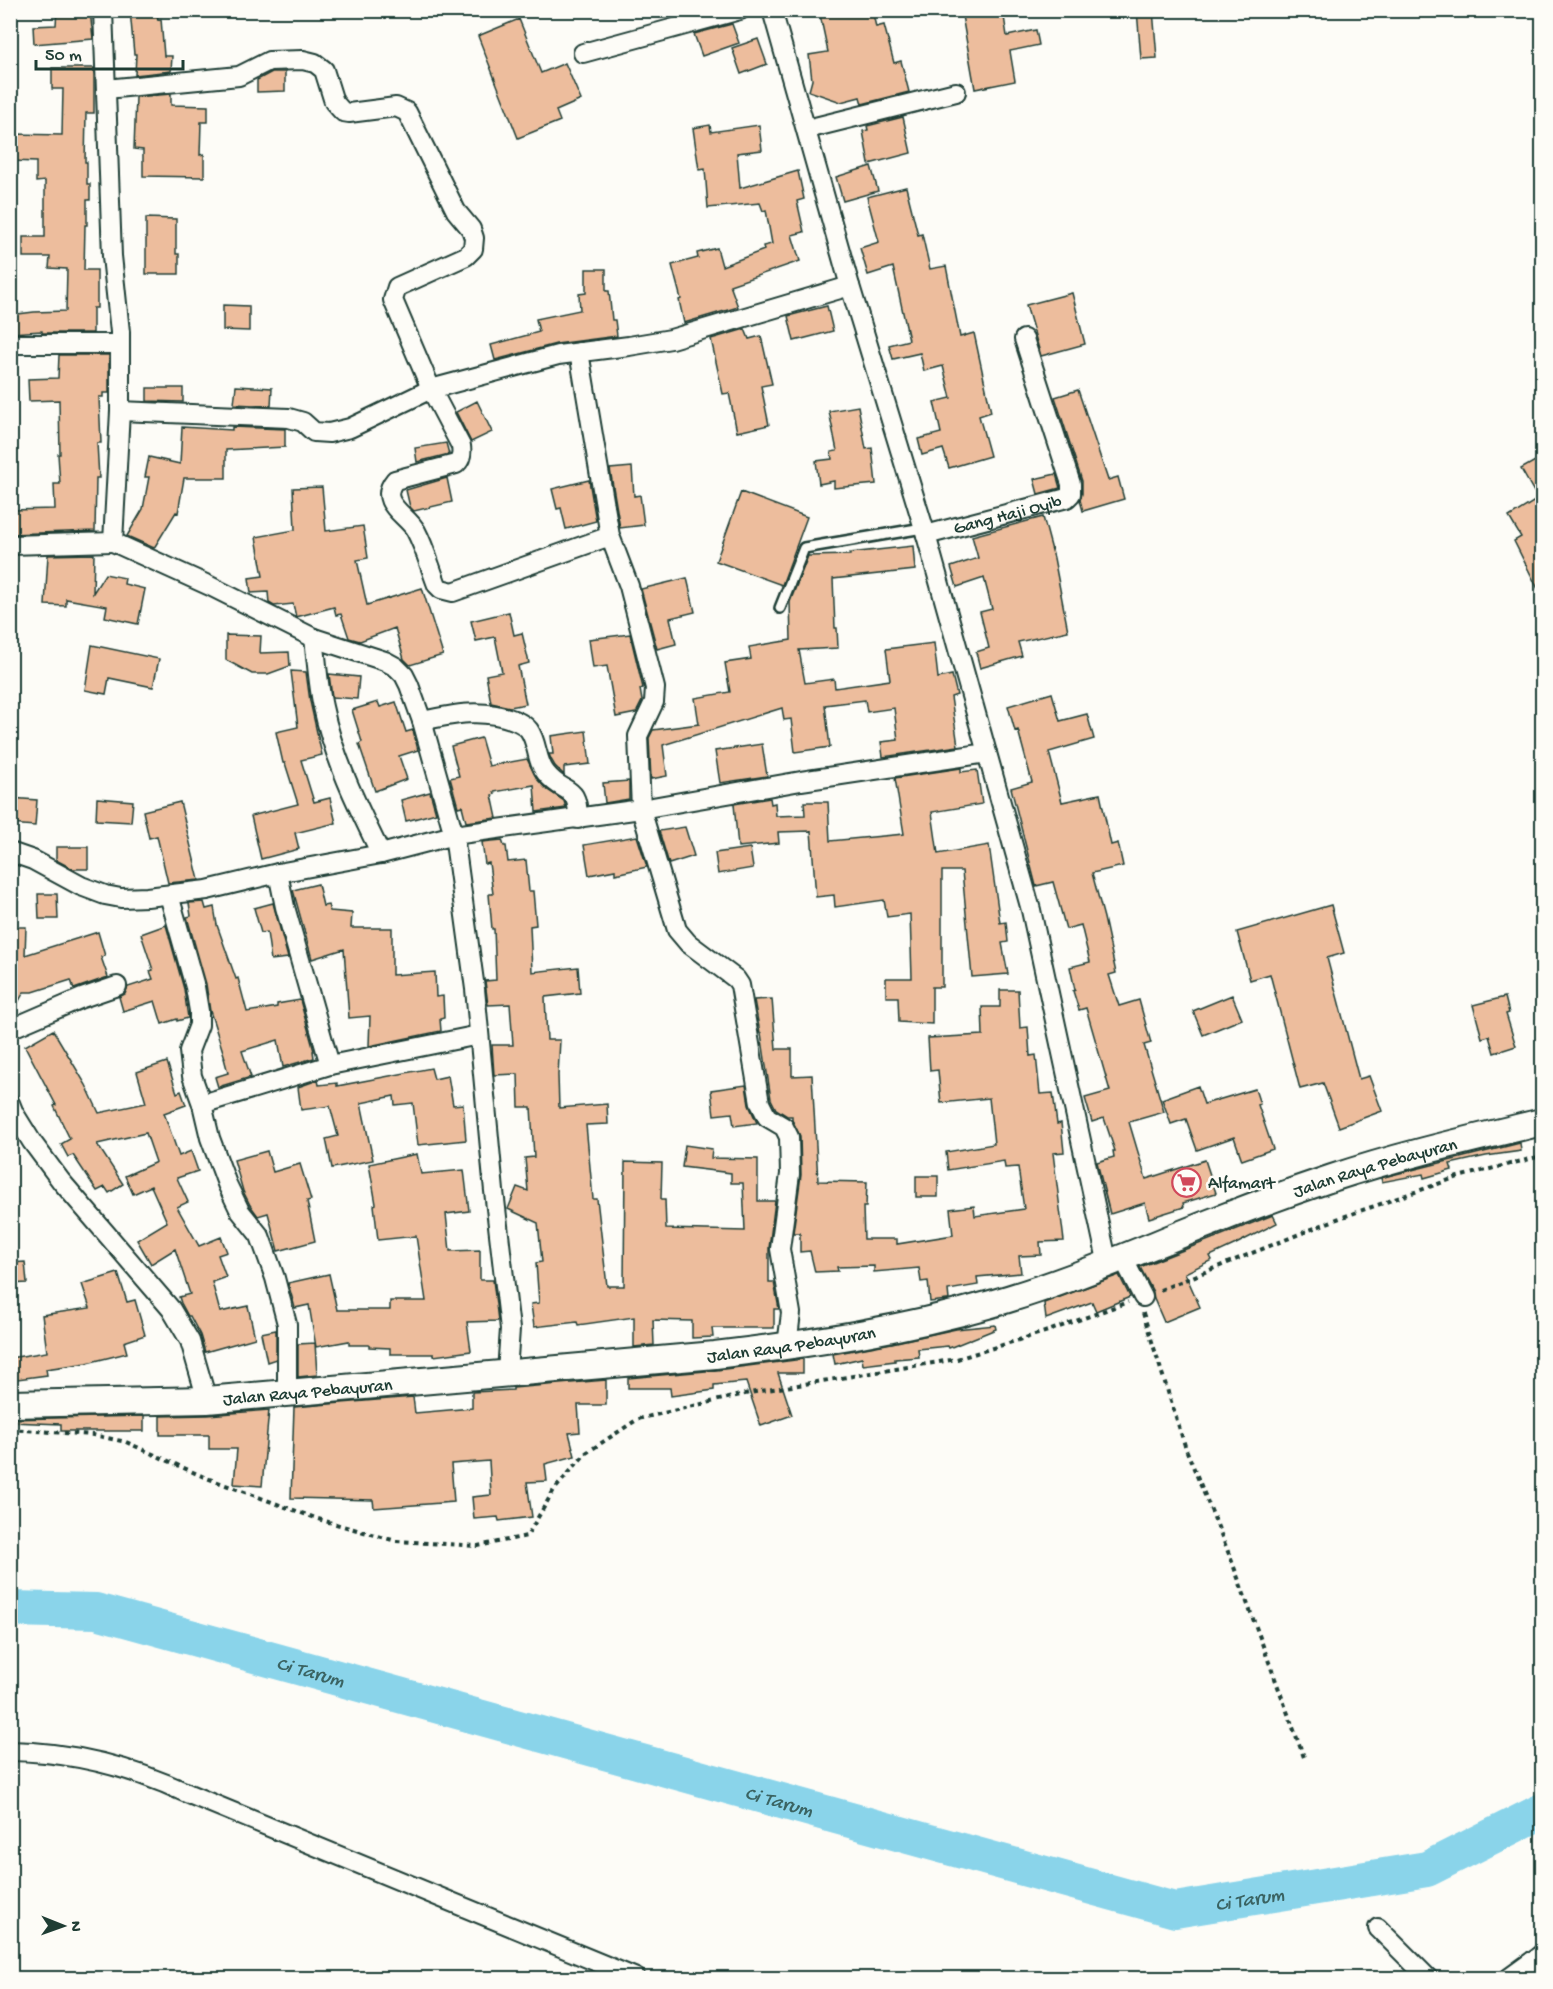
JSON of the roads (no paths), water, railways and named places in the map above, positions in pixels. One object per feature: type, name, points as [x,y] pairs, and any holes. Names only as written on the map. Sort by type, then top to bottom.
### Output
[{"type":"main road","name":"Jalan Raya Pebayuran","points":[[10,1404],[207,1400],[715,1355],[878,1331],[936,1319],[994,1303],[1115,1262],[1216,1220],[1333,1178],[1453,1143],[1542,1122]]},
{"type":"street","points":[[103,10],[112,256],[120,344],[120,411],[113,542]]},
{"type":"street","points":[[583,53],[740,10]]},
{"type":"street","points":[[772,10],[850,286],[925,532],[1031,910],[1115,1262],[1140,1298]]},
{"type":"street","points":[[106,89],[239,76],[269,61],[303,60],[315,63],[324,70],[334,102],[343,112],[396,107],[408,112],[456,211],[471,229],[474,238],[473,249],[466,256],[397,287],[394,293],[393,300],[431,389],[461,446],[461,458],[456,464],[394,480],[389,495],[398,513],[415,528],[437,585],[441,589],[453,592],[610,536]]},
{"type":"street","points":[[807,129],[956,92]]},
{"type":"street","points":[[120,411],[289,418],[303,422],[314,432],[323,434],[350,428],[431,389],[536,360],[671,339],[850,286]]},
{"type":"street","name":"Gang Haji Oyib","points":[[925,532],[1067,498],[1071,494],[1071,484],[1024,339]]},
{"type":"street","points":[[10,344],[120,344]]},
{"type":"street","points":[[579,352],[610,536],[629,586],[655,688],[654,702],[638,736],[641,809],[677,930],[688,943],[736,979],[740,985],[760,1103],[767,1116],[784,1127],[789,1137],[790,1174],[780,1249],[791,1313],[787,1346]]},
{"type":"street","points":[[10,544],[113,542],[210,586],[314,638],[385,661],[405,675],[422,721],[454,835],[472,967],[510,1329],[507,1372]]},
{"type":"street","points":[[314,638],[323,707],[335,752],[381,854]]},
{"type":"street","points":[[422,721],[468,712],[481,712],[494,714],[528,728],[547,775],[575,795],[578,804],[578,819]]},
{"type":"street","points":[[10,852],[33,860],[81,886],[105,895],[121,898],[169,895],[207,890],[278,873],[381,854],[454,835],[578,819],[801,781],[987,753]]},
{"type":"street","points":[[278,873],[285,907],[330,1065]]},
{"type":"street","points":[[169,895],[195,987],[199,1011],[199,1025],[189,1051],[192,1077],[226,1184],[240,1211],[260,1236],[275,1278],[287,1324],[287,1392]]},
{"type":"street","points":[[10,1029],[82,998],[117,986]]},
{"type":"street","points":[[202,1104],[330,1065],[479,1035]]},
{"type":"street","points":[[10,1103],[32,1143],[61,1181],[171,1309],[190,1341],[207,1400]]},
{"type":"street","points":[[10,1751],[75,1757],[149,1776],[636,1978]]},
{"type":"street","points":[[1378,1928],[1428,1978]]},
{"type":"street","points":[[1509,1978],[1542,1954]]},
{"type":"lane","points":[[780,608],[804,548],[925,532]]},
{"type":"waterway","name":"Ci Tarum","points":[[10,1609],[96,1611],[1175,1910],[1427,1869],[1542,1811]]},
{"type":"place","name":"Alfamart","points":[[1187,1182]]}]
